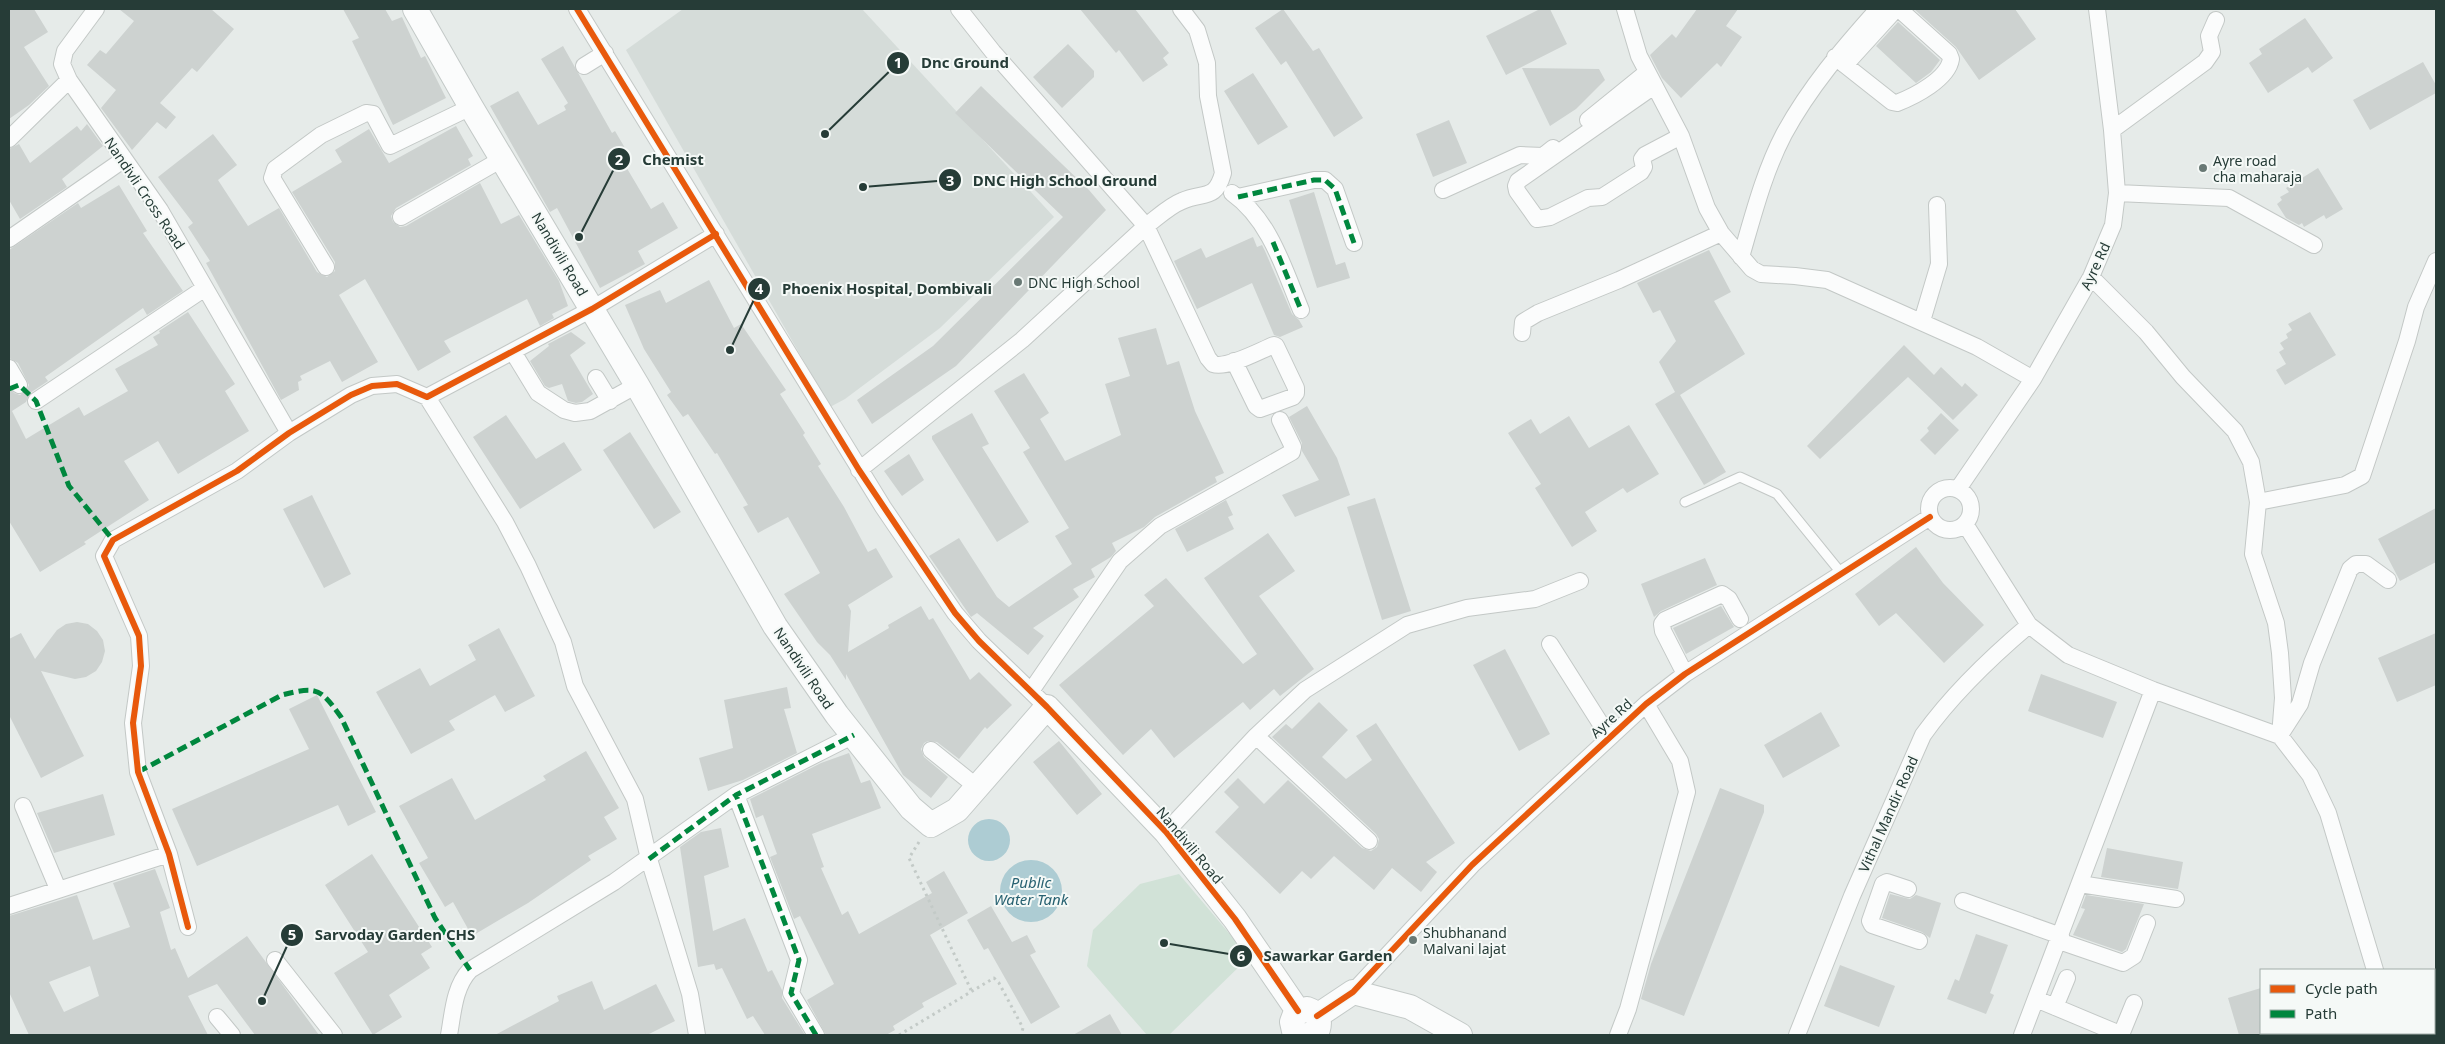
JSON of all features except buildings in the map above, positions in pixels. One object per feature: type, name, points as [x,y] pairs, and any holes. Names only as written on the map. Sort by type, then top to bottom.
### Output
[{"type":"street","name":"Nandivli Cross Road","points":[[96,9],[64,51],[62,64],[68,80],[160,210],[289,433]]},
{"type":"street","name":"Nandivili Road","points":[[415,9],[637,386],[775,626],[836,715],[911,808],[931,825]]},
{"type":"street","points":[[578,9],[859,470],[955,613],[979,641],[1039,699]]},
{"type":"street","points":[[959,9],[993,52],[1146,226],[1208,358],[1213,364],[1219,366],[1234,361]]},
{"type":"street","points":[[859,470],[1022,340],[1146,226],[1182,200],[1212,193],[1220,184],[1223,173],[1208,96],[1207,64],[1198,30],[1181,9]]},
{"type":"street","points":[[1625,9],[1639,56],[1681,136],[1707,208],[1721,233],[1741,257],[1761,274],[1827,280],[1922,321],[1976,347],[2033,379]]},
{"type":"street","points":[[1741,257],[1762,187],[1784,134],[1878,9]]},
{"type":"street","points":[[1899,9],[1949,54],[1951,59],[1947,70],[1930,85],[1897,103],[1892,102],[1840,61],[1895,10],[1899,9]]},
{"type":"street","name":"Ayre Rd","points":[[1958,489],[2033,379],[2091,278],[2113,225],[2117,193],[2112,130],[2097,9]]},
{"type":"street","points":[[2112,130],[2205,62],[2212,52],[2209,36],[2216,20]]},
{"type":"street","points":[[584,66],[605,53]]},
{"type":"street","points":[[1650,79],[1518,181],[1517,190],[1536,219],[1550,217],[1588,198],[1602,197],[1641,172],[1644,167],[1642,159],[1645,155],[1681,136]]},
{"type":"street","points":[[1442,190],[1520,155],[1543,156],[1650,79]]},
{"type":"street","points":[[9,139],[68,80]]},
{"type":"street","points":[[326,267],[272,178],[274,168],[321,135],[366,113],[373,114],[390,146],[471,107]]},
{"type":"street","points":[[401,217],[502,159]]},
{"type":"street","points":[[9,239],[124,160]]},
{"type":"street","points":[[1238,197],[1314,180],[1325,180],[1336,189],[1354,243]]},
{"type":"street","points":[[1220,184],[1238,197],[1261,223],[1273,242],[1301,310]]},
{"type":"street","points":[[2117,193],[2229,198],[2314,245]]},
{"type":"street","points":[[1922,321],[1939,264],[1937,205]]},
{"type":"street","points":[[1522,333],[1523,322],[1538,313],[1619,280],[1721,233]]},
{"type":"street","points":[[427,397],[592,309],[716,234]]},
{"type":"street","points":[[2258,502],[2344,485],[2362,476],[2407,341],[2416,307],[2436,260]]},
{"type":"street","points":[[2091,278],[2146,332],[2182,377],[2235,432],[2251,462],[2258,502],[2253,554],[2276,624],[2280,653],[2283,698],[2280,736]]},
{"type":"street","points":[[36,401],[205,288]]},
{"type":"street","points":[[513,352],[538,393],[564,410],[584,413],[637,386]]},
{"type":"street","points":[[9,368],[18,385]]},
{"type":"street","points":[[596,378],[610,400]]},
{"type":"street","points":[[188,927],[169,854],[138,772],[132,724],[141,666],[139,636],[104,556],[113,540],[237,471],[289,433],[351,395],[372,386],[397,384],[427,397],[505,522],[528,566],[563,642],[575,686],[634,799],[649,859],[690,994],[697,1035]]},
{"type":"street","points":[[931,825],[957,810],[977,787],[1039,699],[1120,561],[1160,526],[1292,452],[1293,447],[1280,420]]},
{"type":"street","points":[[1943,488],[1958,489],[1968,498],[1971,505],[1969,519],[1959,528],[1945,530],[1939,528],[1930,517],[1928,511],[1932,497],[1943,488]]},
{"type":"street","name":"Ayre Rd","points":[[1353,992],[1472,865],[1646,704],[1685,674],[1930,517]]},
{"type":"street","points":[[1965,524],[2029,625],[2068,655],[2153,690],[2280,736],[2310,775],[2328,813],[2375,969]]},
{"type":"street","points":[[2280,736],[2300,704],[2312,663],[2350,569],[2356,564],[2366,564],[2388,580]]},
{"type":"street","points":[[1166,832],[1256,736],[1305,690],[1407,625],[1467,608],[1535,599],[1580,581]]},
{"type":"street","points":[[1685,674],[1663,630],[1662,624],[1665,620],[1722,594],[1729,599],[1740,619]]},
{"type":"street","name":"Vithal Mandir Road","points":[[1797,1035],[1852,896],[1923,735],[1985,662],[2029,625]]},
{"type":"street","points":[[1550,644],[1609,737]]},
{"type":"street","points":[[2022,1035],[2153,690]]},
{"type":"street","name":"Nandivili Road","points":[[1039,699],[1166,832],[1236,919],[1304,1029]]},
{"type":"street","points":[[1618,1035],[1628,1009],[1687,792],[1680,761],[1646,704]]},
{"type":"street","points":[[449,1035],[457,990],[463,978],[470,970],[649,859],[736,795],[854,735]]},
{"type":"street","points":[[1256,736],[1369,842]]},
{"type":"street","points":[[931,750],[977,787]]},
{"type":"street","points":[[736,795],[799,960],[791,993],[816,1035]]},
{"type":"street","points":[[23,806],[58,889]]},
{"type":"street","points":[[9,906],[169,854]]},
{"type":"street","points":[[1908,889],[1885,882],[1870,919],[1872,925],[1919,941]]},
{"type":"street","points":[[2080,884],[2176,900]]},
{"type":"street","points":[[1852,896],[1875,904]]},
{"type":"street","points":[[1963,901],[2123,963],[2134,956],[2146,922]]},
{"type":"street","points":[[275,960],[334,1035]]},
{"type":"street","points":[[2055,1008],[2067,978]]},
{"type":"street","points":[[1304,1029],[1353,992],[1410,1007],[1460,1035]]},
{"type":"street","points":[[2036,999],[2115,1032],[2120,1032],[2134,1003]]},
{"type":"street","points":[[217,1017],[232,1035]]},
{"type":"lane","points":[[1685,502],[1740,477],[1777,494],[1842,574]]},
{"type":"path","points":[[931,825],[909,858],[971,990]]},
{"type":"path","points":[[899,1035],[971,990],[994,978],[999,983],[1023,1028],[1021,1035]]},
{"type":"shaded area","points":[[683,9],[862,9],[1054,217],[940,328],[845,399],[830,407],[626,50]]},
{"type":"green space","points":[[1179,874],[1249,957],[1169,1035],[1147,1035],[1087,966],[1093,930],[1140,884]]},
{"type":"water","name":"Public Water Tank","points":[[985,819],[993,819],[1004,825],[1010,840],[1004,855],[993,861],[985,861],[974,855],[968,844],[968,836],[974,825]]},
{"type":"water","name":"Public Water Tank","points":[[1025,860],[1037,860],[1053,869],[1060,879],[1062,891],[1060,903],[1053,913],[1037,922],[1025,922],[1014,917],[1005,908],[1000,897],[1000,885],[1005,874],[1014,865]]},
{"type":"marked path","points":[[1238,197],[1314,180],[1325,180],[1335,189],[1354,243]]},
{"type":"marked path","points":[[1273,242],[1301,310]]},
{"type":"marked path","points":[[9,389],[19,385],[36,401],[69,486],[113,540]]},
{"type":"marked path","points":[[138,772],[282,695],[311,690],[317,692],[328,700],[341,717],[435,918],[470,970]]},
{"type":"marked path","points":[[816,1035],[791,993],[799,960],[736,795],[854,735]]},
{"type":"marked path","points":[[649,859],[736,795]]},
{"type":"cycle path","points":[[577,9],[859,470],[955,613],[979,641],[1047,707],[1166,832],[1235,919],[1298,1011]]},
{"type":"cycle path","points":[[188,927],[169,854],[138,772],[133,723],[141,666],[139,636],[104,556],[113,540],[237,471],[289,433],[351,395],[372,386],[397,384],[427,397],[592,309],[716,234]]},
{"type":"cycle path","points":[[1317,1016],[1353,992],[1472,865],[1646,704],[1685,674],[1930,517]]},
{"type":"place","name":"Dnc Ground","points":[[825,134]]},
{"type":"place","name":"Ayre road cha maharaja","points":[[2203,168]]},
{"type":"place","name":"DNC High School Ground","points":[[863,187]]},
{"type":"place","name":"Chemist","points":[[579,237]]},
{"type":"place","name":"DNC High School","points":[[1018,282]]},
{"type":"place","name":"Phoenix Hospital, Dombivali","points":[[730,350]]},
{"type":"place","name":"Shubhanand Malvani lajat","points":[[1413,940]]},
{"type":"place","name":"Sawarkar Garden","points":[[1164,943]]},
{"type":"place","name":"Sarvoday Garden CHS","points":[[262,1001]]}]
